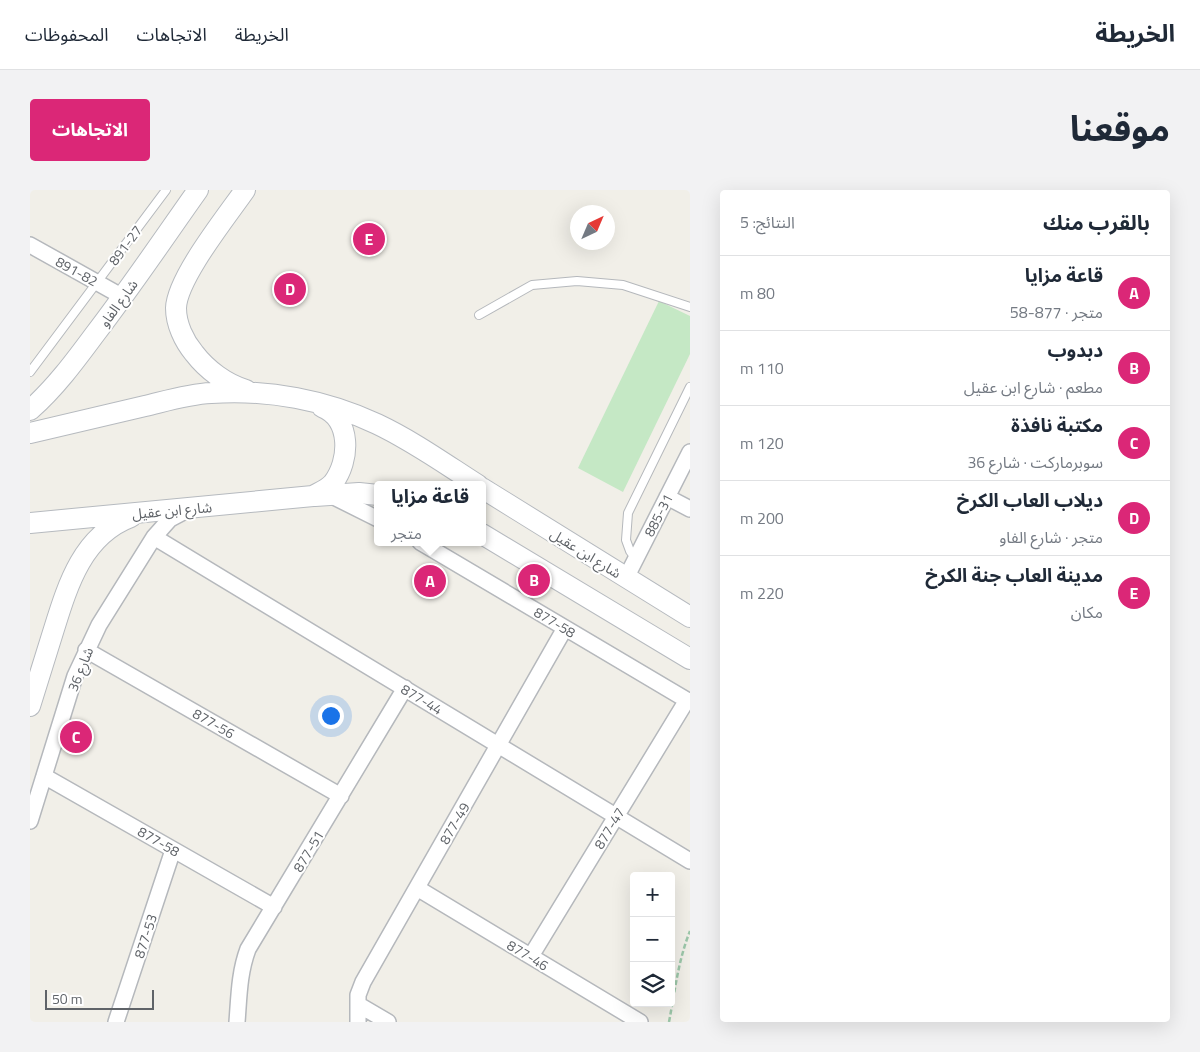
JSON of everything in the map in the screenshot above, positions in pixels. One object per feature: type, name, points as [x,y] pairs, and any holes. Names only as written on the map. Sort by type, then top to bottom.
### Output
[{"type":"main road","name":"شارع الفاو","points":[[30,410],[47,395],[66,373],[123,297],[198,190]]},
{"type":"main road","points":[[245,190],[193,265],[180,290],[176,308],[179,327],[187,345],[201,362],[232,386],[255,393]]},
{"type":"main road","name":"شارع ابن عقيل","points":[[30,433],[184,397],[210,393],[255,393],[301,399],[355,414],[404,438],[472,481]]},
{"type":"main road","name":"شارع ابن عقيل","points":[[301,399],[327,409],[337,416],[343,427],[345,439],[344,457],[332,484],[321,495]]},
{"type":"main road","name":"شارع ابن عقيل","points":[[486,490],[690,617]]},
{"type":"main road","name":"شارع ابن عقيل","points":[[30,523],[321,495],[358,493],[374,495]]},
{"type":"main road","points":[[30,706],[66,590],[80,561],[93,543],[105,531],[120,521],[144,512]]},
{"type":"main road","points":[[486,536],[690,659]]},
{"type":"street","name":"891-82","points":[[30,245],[123,297]]},
{"type":"street","name":"885-31","points":[[626,578],[690,452]]},
{"type":"street","points":[[321,495],[374,517]]},
{"type":"street","points":[[667,498],[690,509]]},
{"type":"street","name":"شارع 36","points":[[30,821],[75,676],[99,625],[156,534],[170,519],[194,508]]},
{"type":"street","points":[[144,512],[153,514],[160,519],[161,523],[156,534]]},
{"type":"street","name":"877-44","points":[[156,534],[690,861]]},
{"type":"street","name":"877-58","points":[[427,546],[688,701]]},
{"type":"street","name":"877-49","points":[[358,1022],[358,995],[363,982],[565,628]]},
{"type":"street","name":"877-56","points":[[86,650],[342,796]]},
{"type":"street","name":"877-51","points":[[237,1022],[243,963],[248,949],[342,796],[405,688]]},
{"type":"street","name":"877-47","points":[[531,956],[688,701]]},
{"type":"street","name":"877-58","points":[[44,776],[274,907]]},
{"type":"street","name":"877-53","points":[[116,1022],[173,850]]},
{"type":"street","name":"877-46","points":[[417,888],[640,1022]]},
{"type":"street","points":[[359,1005],[388,1022]]},
{"type":"lane","name":"891-27","points":[[30,372],[166,190]]},
{"type":"lane","points":[[479,315],[532,285],[577,281],[623,285],[690,307]]},
{"type":"lane","points":[[636,559],[630,551],[626,540],[628,513],[690,387]]},
{"type":"path","points":[[669,1022],[678,963],[690,931]]},
{"type":"green space","points":[[659,301],[690,316],[690,354],[623,492],[578,468]]},
{"type":"place","name":"مدينة العاب جنة الكرخ","points":[[369,239]]},
{"type":"place","name":"ديلاب العاب الكرخ","points":[[290,289]]},
{"type":"place","name":"دبدوب","points":[[534,580]]},
{"type":"place","name":"قاعة مزايا","points":[[430,581]]},
{"type":"place","name":"مكتبة نافذة","points":[[76,737]]}]
